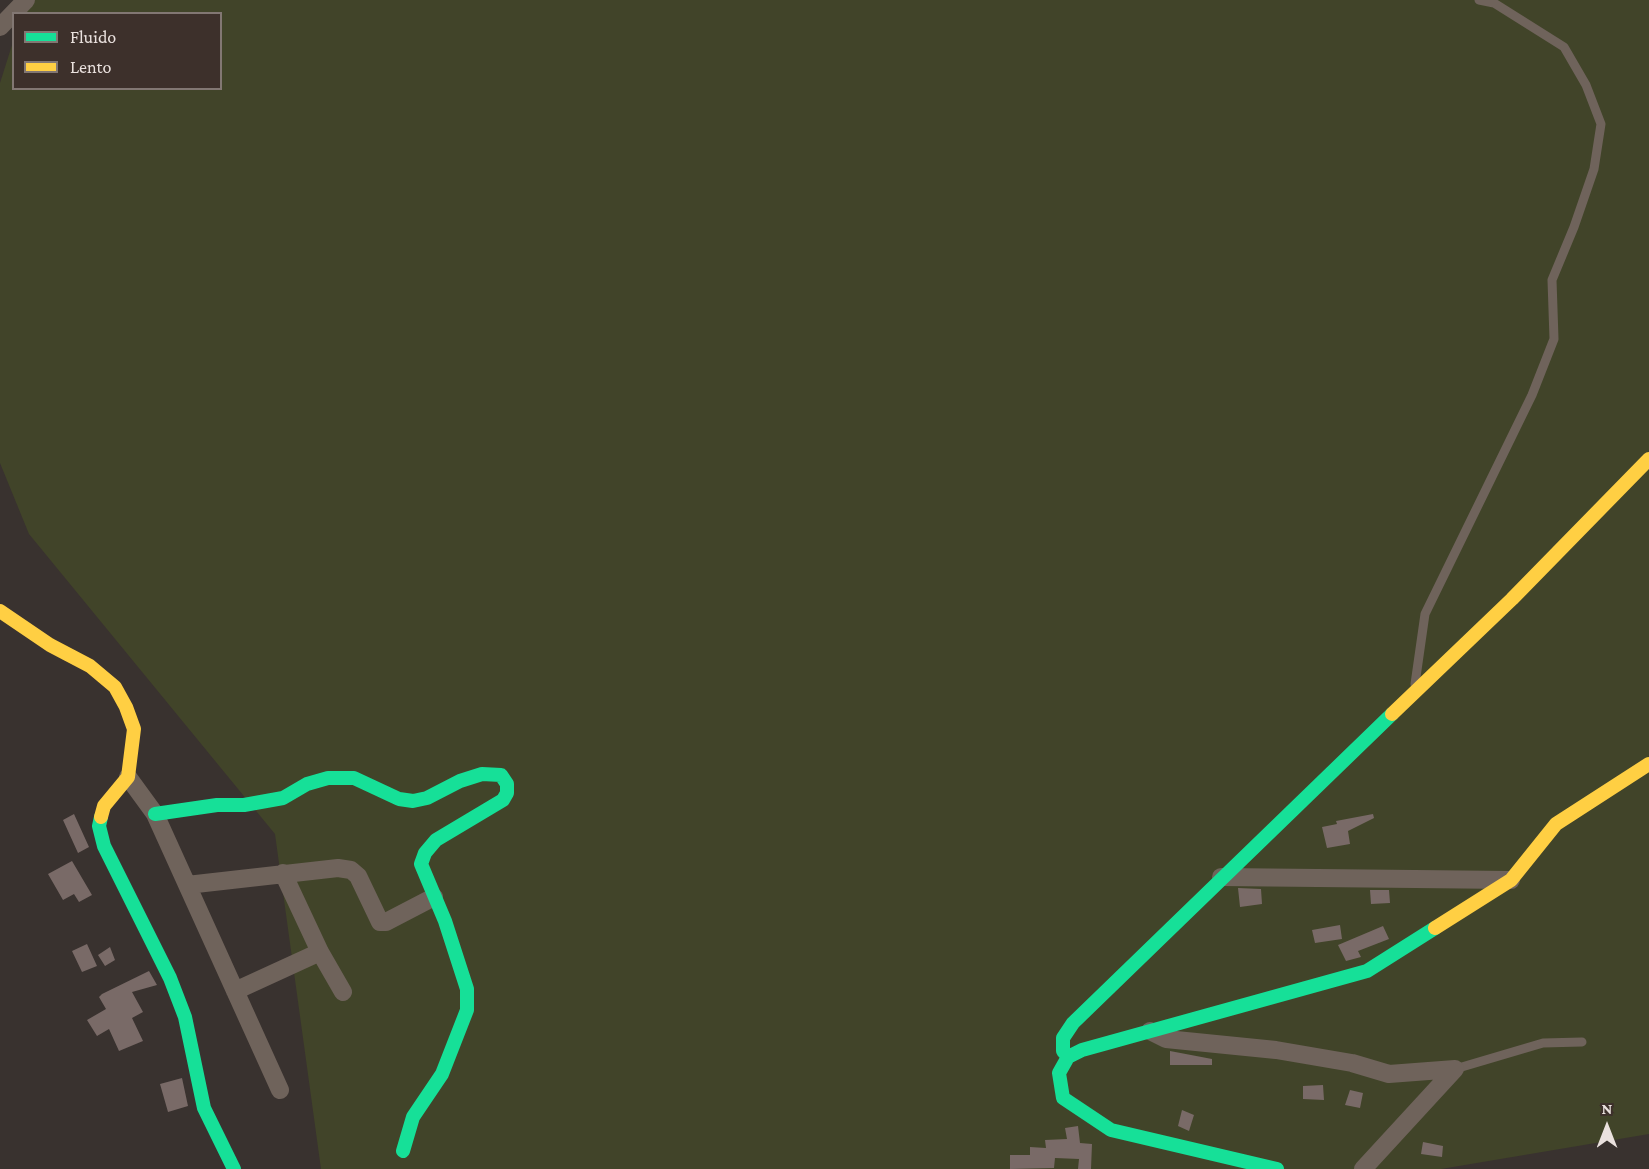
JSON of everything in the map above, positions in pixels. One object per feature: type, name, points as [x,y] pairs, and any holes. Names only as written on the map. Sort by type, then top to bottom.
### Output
[{"type":"street","points":[[14,12],[26,0]]},
{"type":"street","points":[[0,27],[12,15]]},
{"type":"street","points":[[1068,1057],[1063,1051],[1063,1038],[1072,1023],[1512,599],[1649,459]]},
{"type":"street","points":[[0,611],[50,645],[90,666],[114,687],[134,729],[134,744],[128,777],[104,806],[99,826],[104,846],[170,978],[185,1017],[204,1108],[234,1169]]},
{"type":"street","points":[[1277,1169],[1111,1130],[1063,1098],[1059,1073],[1068,1057],[1082,1050],[1366,971],[1511,880],[1557,824],[1649,764]]},
{"type":"street","points":[[155,814],[217,805],[244,806],[283,798],[307,784],[328,778],[354,778],[399,799],[413,801],[428,798],[460,781],[482,774],[501,776],[507,784],[507,793],[503,800],[436,840],[425,853],[421,864],[445,921],[467,989],[467,1010],[442,1074],[413,1117],[403,1152]]},
{"type":"street","points":[[128,777],[155,814],[280,1090]]},
{"type":"street","points":[[187,885],[322,868],[351,870],[358,876],[376,918],[380,921],[386,921],[434,897]]},
{"type":"street","points":[[283,873],[320,952],[343,992]]},
{"type":"street","points":[[1221,877],[1511,880]]},
{"type":"street","points":[[235,991],[320,952]]},
{"type":"street","points":[[1150,1031],[1166,1039],[1276,1050],[1352,1063],[1389,1074],[1455,1070]]},
{"type":"street","points":[[1363,1169],[1455,1070]]},
{"type":"lane","points":[[1414,693],[1425,614],[1532,396],[1554,339],[1552,280],[1574,227],[1594,169],[1601,124],[1586,85],[1564,47],[1494,3],[1479,0]]},
{"type":"lane","points":[[1455,1070],[1543,1043],[1582,1042]]},
{"type":"green space","points":[[27,0],[1649,0],[1649,1134],[1441,1169],[321,1169],[275,834],[29,534],[0,463],[0,83],[12,45],[12,90],[222,90],[222,12],[23,12]]},
{"type":"building","points":[[74,814],[89,847],[78,853],[63,820]]},
{"type":"building","points":[[1373,814],[1374,818],[1348,831],[1350,844],[1327,848],[1322,827],[1337,824],[1336,821]]},
{"type":"building","points":[[72,861],[92,895],[79,902],[74,894],[63,900],[48,874]]},
{"type":"building","points":[[1238,888],[1261,889],[1262,904],[1240,907]]},
{"type":"building","points":[[1370,890],[1389,890],[1390,903],[1371,904]]},
{"type":"building","points":[[1340,925],[1342,939],[1315,943],[1312,930]]},
{"type":"building","points":[[1383,926],[1389,939],[1358,951],[1361,957],[1346,961],[1338,945]]},
{"type":"building","points":[[87,944],[97,966],[82,972],[72,951]]},
{"type":"building","points":[[110,947],[115,960],[105,966],[98,955]]},
{"type":"building","points":[[149,971],[157,985],[132,992],[143,1012],[132,1018],[143,1041],[119,1051],[109,1029],[97,1036],[87,1020],[106,1009],[99,997],[102,994]]},
{"type":"building","points":[[1170,1051],[1212,1059],[1212,1065],[1170,1065]]},
{"type":"building","points":[[182,1078],[188,1106],[168,1112],[160,1084]]},
{"type":"building","points":[[1323,1085],[1324,1100],[1303,1099],[1303,1086]]},
{"type":"building","points":[[1350,1090],[1363,1093],[1360,1108],[1345,1105]]},
{"type":"building","points":[[1182,1110],[1194,1115],[1189,1131],[1178,1126]]},
{"type":"building","points":[[1078,1126],[1080,1143],[1092,1144],[1091,1169],[1078,1169],[1079,1159],[1055,1158],[1054,1168],[1010,1169],[1010,1155],[1030,1155],[1030,1147],[1046,1148],[1045,1140],[1067,1139],[1065,1128]]},
{"type":"building","points":[[1423,1142],[1443,1146],[1442,1157],[1421,1154]]},
{"type":"traffic: fast","points":[[1068,1057],[1063,1051],[1063,1038],[1073,1023],[1392,714]]},
{"type":"traffic: fast","points":[[155,814],[217,805],[244,805],[283,798],[307,784],[328,778],[354,778],[399,799],[413,801],[427,798],[460,781],[482,774],[501,775],[507,784],[507,793],[503,800],[436,840],[425,853],[421,864],[445,921],[467,989],[467,1010],[442,1074],[413,1117],[403,1151]]},
{"type":"traffic: fast","points":[[101,817],[99,826],[104,846],[170,978],[185,1017],[204,1108],[234,1169]]},
{"type":"traffic: fast","points":[[1277,1169],[1111,1130],[1063,1098],[1059,1073],[1068,1057],[1082,1050],[1367,971],[1435,928]]},
{"type":"traffic: slow","points":[[1392,714],[1512,599],[1649,459]]},
{"type":"traffic: slow","points":[[0,611],[50,645],[90,666],[115,687],[126,707],[134,729],[128,777],[104,806],[101,817]]},
{"type":"traffic: slow","points":[[1435,928],[1511,880],[1556,824],[1649,764]]}]
